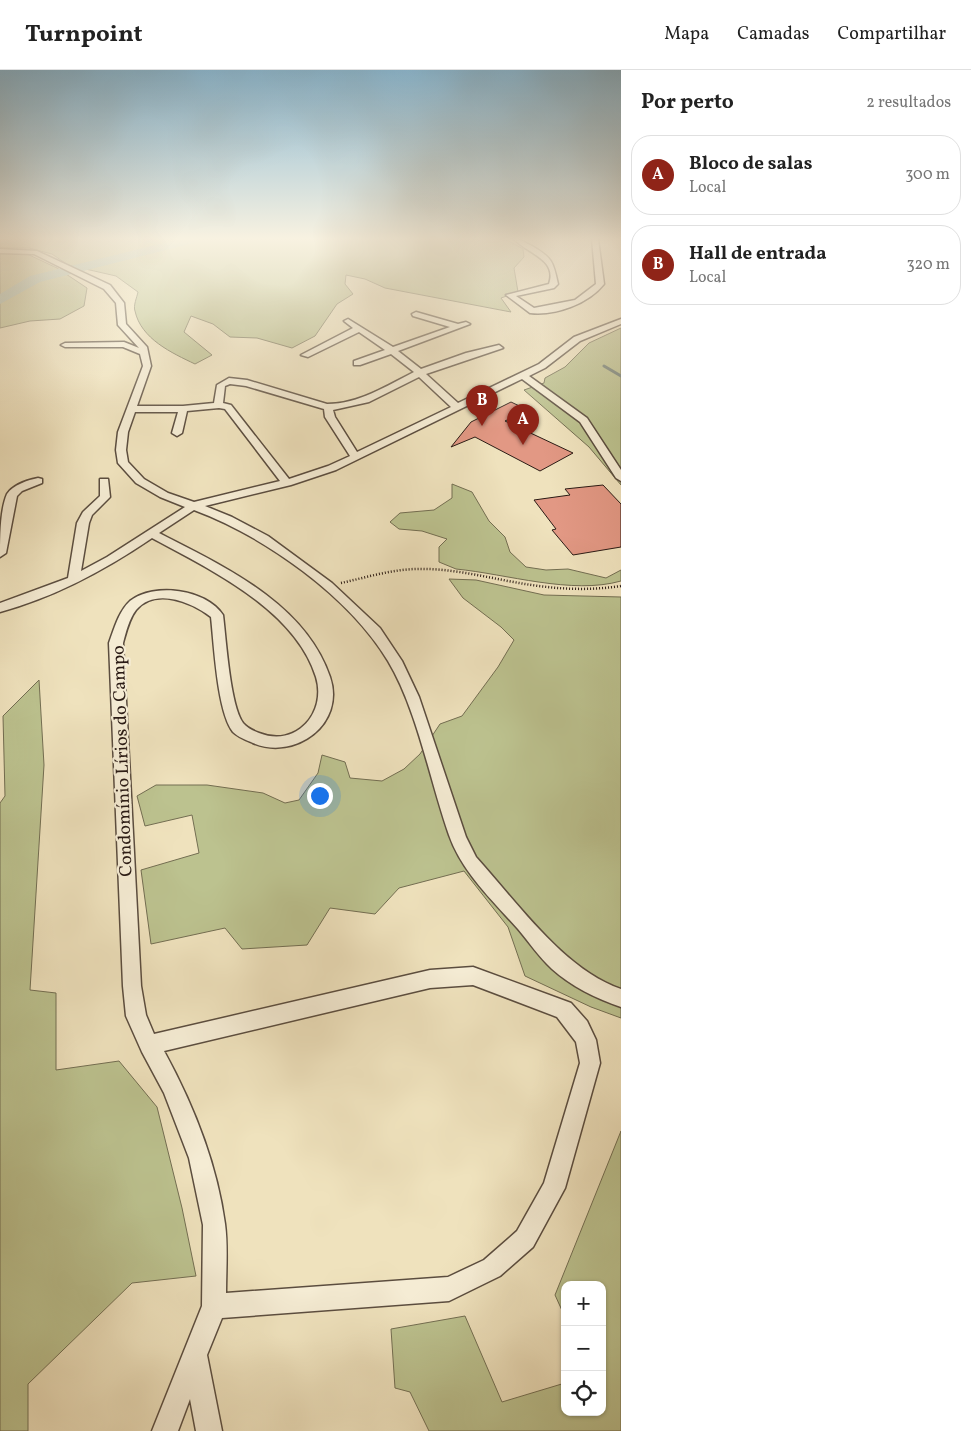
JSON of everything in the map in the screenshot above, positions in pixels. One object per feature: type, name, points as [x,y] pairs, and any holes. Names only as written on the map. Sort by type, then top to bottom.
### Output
[{"type":"street","points":[[120,303],[122,325],[143,347],[147,366],[123,432],[121,450],[123,463],[140,481],[164,494],[228,519],[264,538],[328,586],[375,631],[395,661],[412,697],[458,837],[470,862],[558,963],[603,992],[621,998]]},
{"type":"street","points":[[520,303],[533,312],[575,303]]},
{"type":"street","points":[[357,363],[462,325],[416,314]]},
{"type":"street","points":[[348,321],[394,351],[457,407]]},
{"type":"street","points":[[0,608],[74,580],[152,534],[193,506],[287,483],[332,468],[524,376],[542,366],[578,339],[621,322]]},
{"type":"street","points":[[305,355],[358,329]]},
{"type":"street","points":[[65,345],[124,344],[146,354]]},
{"type":"street","points":[[219,405],[218,395],[221,385],[229,381],[247,383],[337,408],[359,402],[420,373],[477,352],[499,348]]},
{"type":"street","points":[[524,376],[584,420],[621,478]]},
{"type":"street","points":[[132,409],[183,409],[219,405],[228,407],[287,483]]},
{"type":"street","points":[[328,407],[328,413],[356,456]]},
{"type":"street","points":[[178,433],[183,409]]},
{"type":"street","points":[[0,549],[12,495],[18,489],[38,481]]},
{"type":"street","points":[[74,580],[83,523],[88,514],[106,497],[104,482]]},
{"type":"street","name":"Condomínio Lírios do Campo","points":[[152,534],[239,581],[288,622],[309,650],[316,663],[323,677],[326,698],[322,717],[310,731],[287,743],[259,741],[238,728],[232,713],[217,615],[203,603],[173,594],[148,597],[132,606],[116,643],[132,986],[136,1016],[149,1045],[172,1087],[200,1158],[214,1225],[214,1306],[166,1431]]},
{"type":"street","points":[[149,1045],[430,979],[452,976],[473,976],[564,1010],[580,1028],[586,1040],[590,1063],[554,1188],[525,1239],[492,1268],[449,1289],[214,1306]]},
{"type":"street","points":[[195,1356],[210,1431]]},
{"type":"path","points":[[328,586],[410,569],[426,569],[560,588],[608,589],[621,586]]},
{"type":"green space","points":[[0,303],[85,303],[84,306],[60,319],[30,321],[0,328]]},
{"type":"green space","points":[[339,303],[315,336],[292,348],[257,338],[230,337],[213,324],[191,316],[184,332],[212,355],[195,364],[167,350],[144,330],[138,321],[135,304]]},
{"type":"green space","points":[[461,303],[504,303],[511,312]]},
{"type":"green space","points":[[621,328],[621,485],[589,447],[524,390],[544,383],[545,378],[565,367],[589,343]]},
{"type":"green space","points":[[452,484],[472,492],[489,521],[505,537],[510,552],[526,567],[546,570],[568,569],[606,578],[621,570],[621,581],[602,585],[561,585],[456,569],[439,562],[439,547],[447,539],[422,531],[399,529],[390,522],[400,513],[434,510],[452,498]]},
{"type":"green space","points":[[449,579],[476,580],[544,595],[621,597],[621,1018],[591,1007],[525,976],[508,927],[464,871],[399,888],[375,914],[330,908],[307,945],[242,949],[225,928],[151,944],[141,870],[199,853],[192,815],[145,826],[137,796],[156,785],[207,785],[263,793],[285,803],[299,800],[318,773],[322,755],[345,762],[350,778],[382,781],[404,769],[420,754],[440,724],[462,716],[498,667],[514,640],[501,627],[463,598]]},
{"type":"green space","points":[[39,680],[44,765],[30,990],[56,993],[56,1070],[119,1061],[157,1107],[182,1208],[196,1276],[132,1283],[28,1384],[28,1431],[0,1431],[0,803],[5,796],[3,716]]},
{"type":"green space","points":[[621,1131],[621,1431],[429,1431],[410,1392],[395,1388],[391,1329],[465,1316],[502,1402],[561,1384],[561,1416],[606,1416],[606,1281],[561,1281],[561,1308],[555,1295]]},
{"type":"building","points":[[511,402],[528,410],[505,421],[573,453],[540,471],[475,437],[451,447],[471,422]]},
{"type":"building","points":[[603,485],[621,504],[621,547],[573,555],[552,530],[556,529],[534,500],[570,495],[565,489]]},
{"type":"waterway","points":[[604,366],[621,376]]},
{"type":"place","name":"Hall de entrada","points":[[482,426]]},
{"type":"place","name":"Bloco de salas","points":[[523,445]]}]
